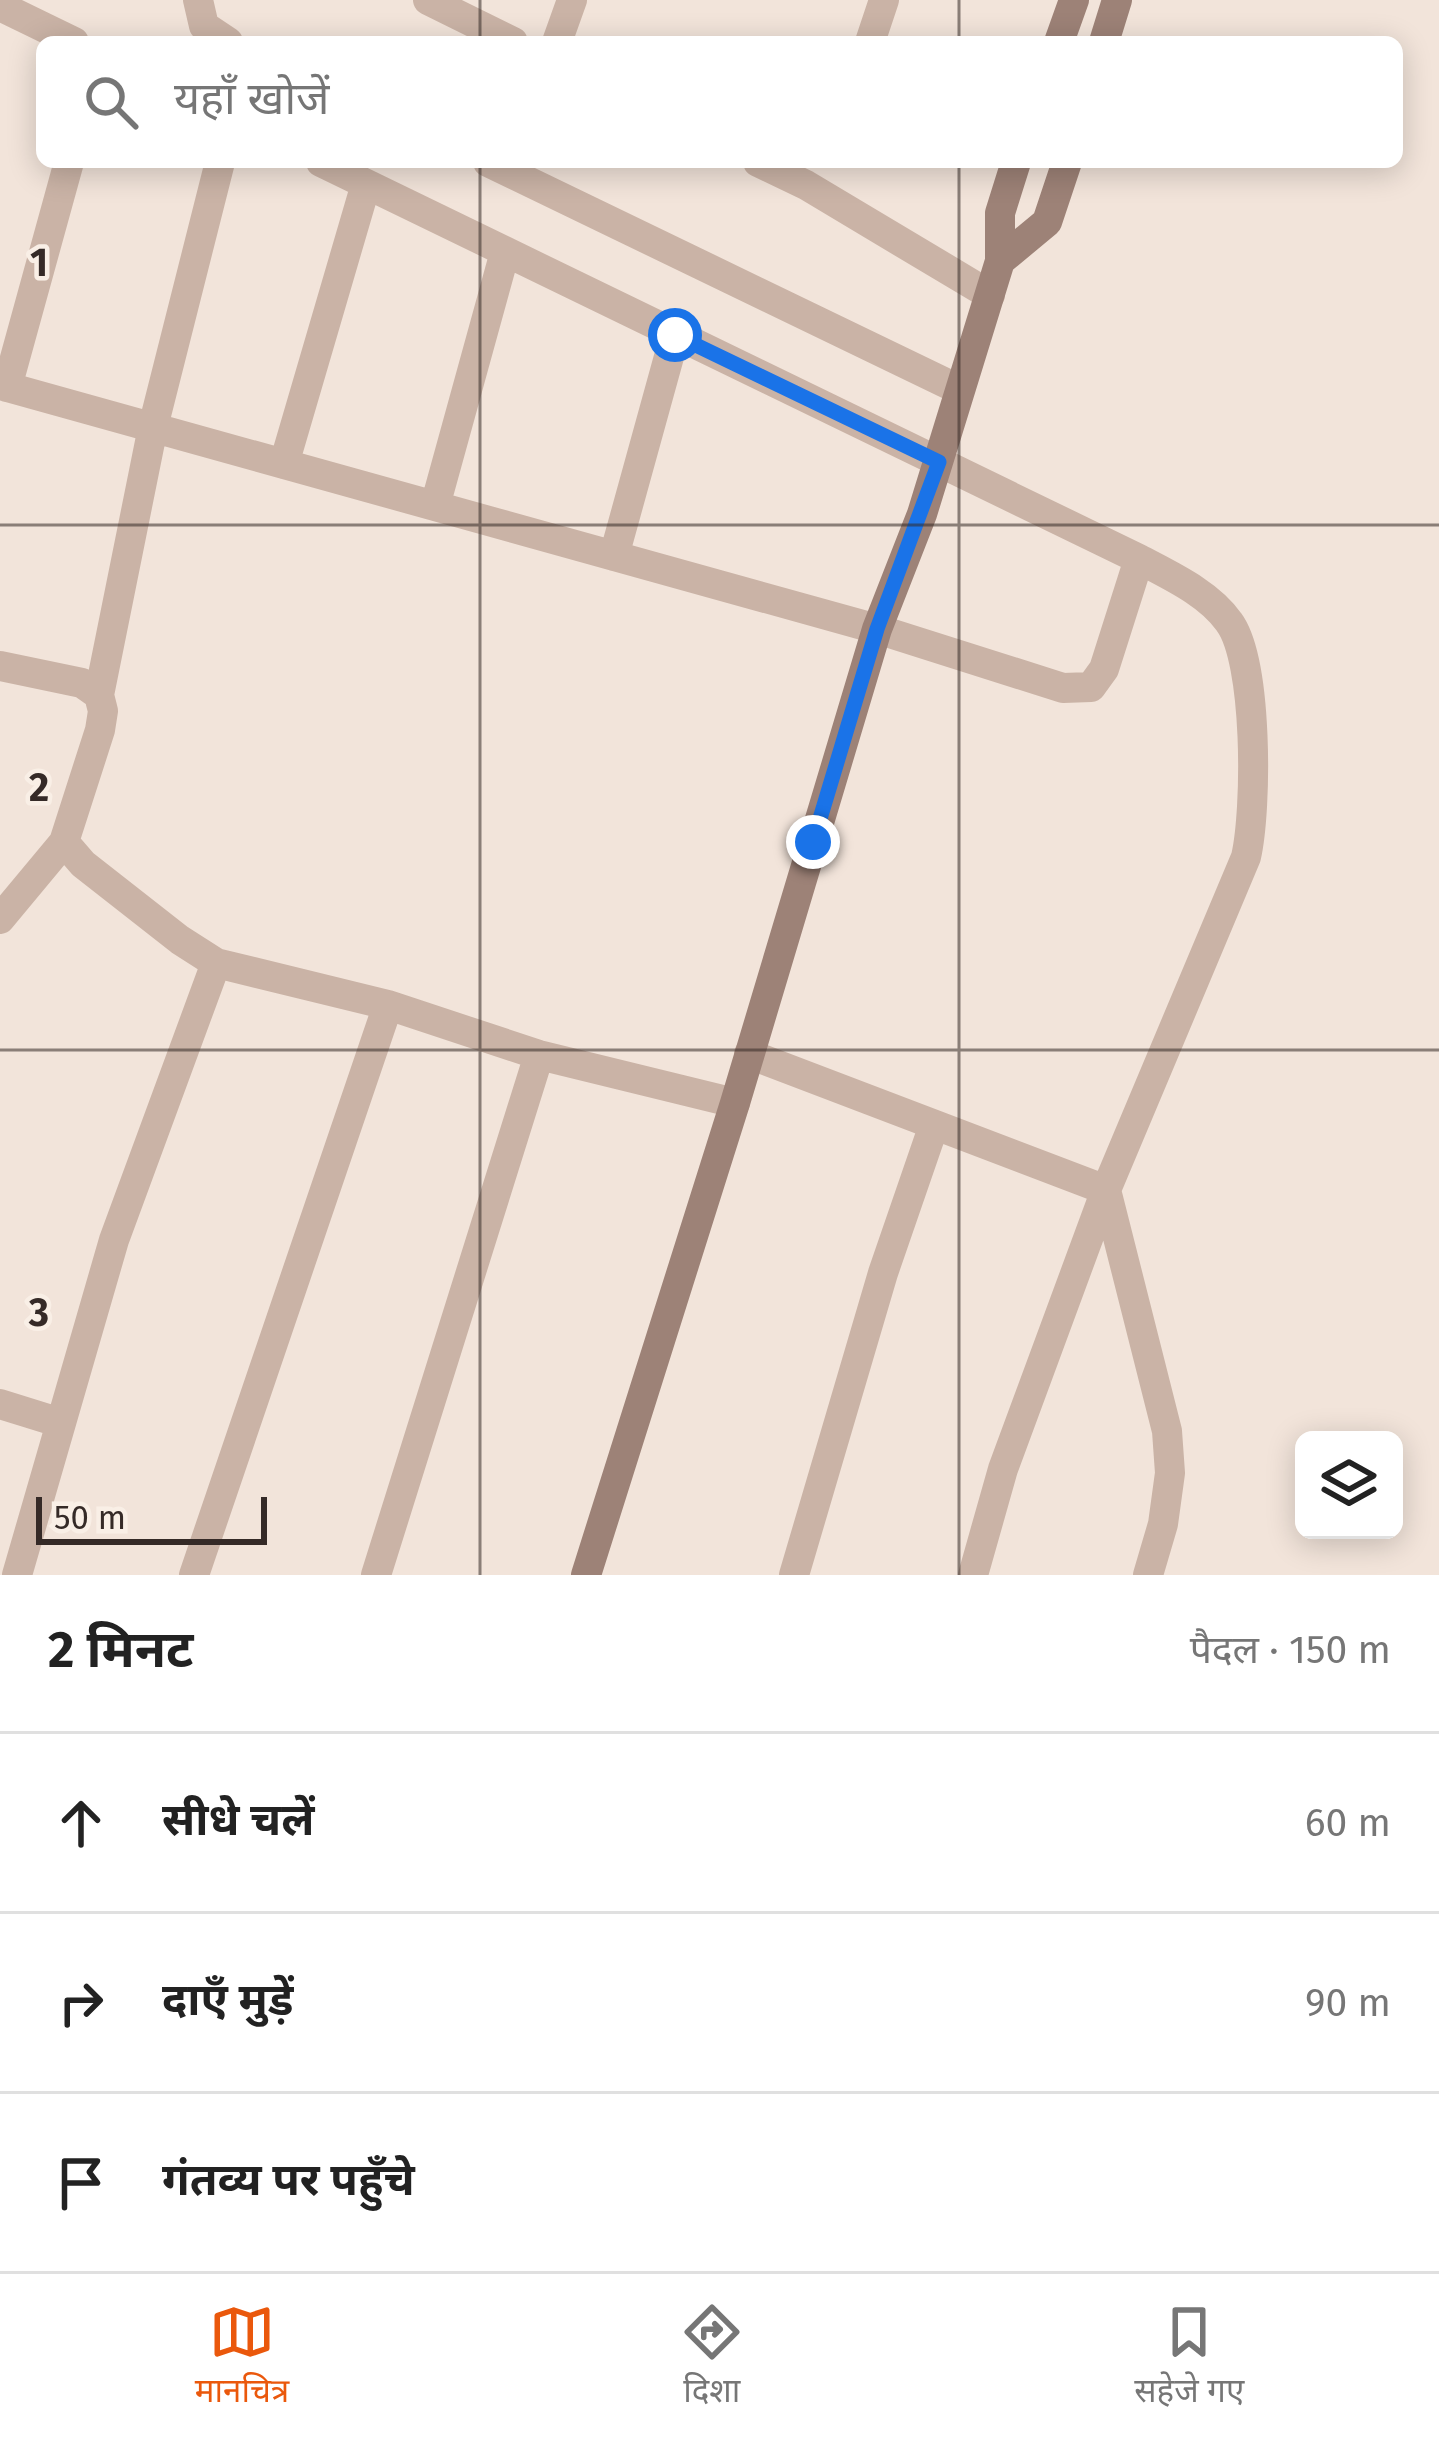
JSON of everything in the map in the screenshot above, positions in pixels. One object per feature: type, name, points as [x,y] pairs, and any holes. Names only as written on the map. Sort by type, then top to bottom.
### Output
[{"type":"street","points":[[198,0],[204,26],[219,36]]},
{"type":"street","points":[[428,0],[473,11],[505,36]]},
{"type":"street","points":[[559,36],[572,0]]},
{"type":"street","points":[[872,36],[884,0]]},
{"type":"street","points":[[1061,36],[1074,0]]},
{"type":"street","points":[[1106,36],[1117,0]]},
{"type":"street","points":[[0,6],[62,36]]},
{"type":"street","points":[[67,168],[4,386],[877,629],[1063,688],[1091,687],[1104,668],[1139,560]]},
{"type":"street","points":[[0,919],[64,842],[100,730],[99,695],[153,427],[218,168]]},
{"type":"street","points":[[333,168],[1139,560],[1196,593],[1226,617],[1238,635],[1245,658],[1252,830],[1238,884],[1106,1190],[1003,1469],[973,1575]]},
{"type":"street","points":[[586,1575],[877,629],[939,462],[990,295],[1000,261],[1000,213],[1014,168]]},
{"type":"street","points":[[1000,261],[1047,222],[1065,168]]},
{"type":"street","points":[[522,169],[958,389]]},
{"type":"street","points":[[811,174],[990,295]]},
{"type":"street","points":[[284,464],[366,184]]},
{"type":"street","points":[[435,506],[505,252]]},
{"type":"street","points":[[614,556],[675,335]]},
{"type":"street","points":[[0,666],[82,683],[99,695]]},
{"type":"street","points":[[64,842],[83,864],[216,963],[388,1005],[539,1055],[734,1103]]},
{"type":"street","points":[[17,1575],[114,1240],[216,963]]},
{"type":"street","points":[[194,1575],[388,1005]]},
{"type":"street","points":[[749,1054],[1106,1190]]},
{"type":"street","points":[[376,1575],[539,1055]]},
{"type":"street","points":[[794,1575],[883,1273],[934,1125]]},
{"type":"street","points":[[1106,1190],[1167,1431],[1170,1473],[1163,1524],[1148,1575]]},
{"type":"street","points":[[0,1404],[61,1423]]},
{"type":"route","points":[[675,335],[939,462],[877,629],[813,842]]}]
